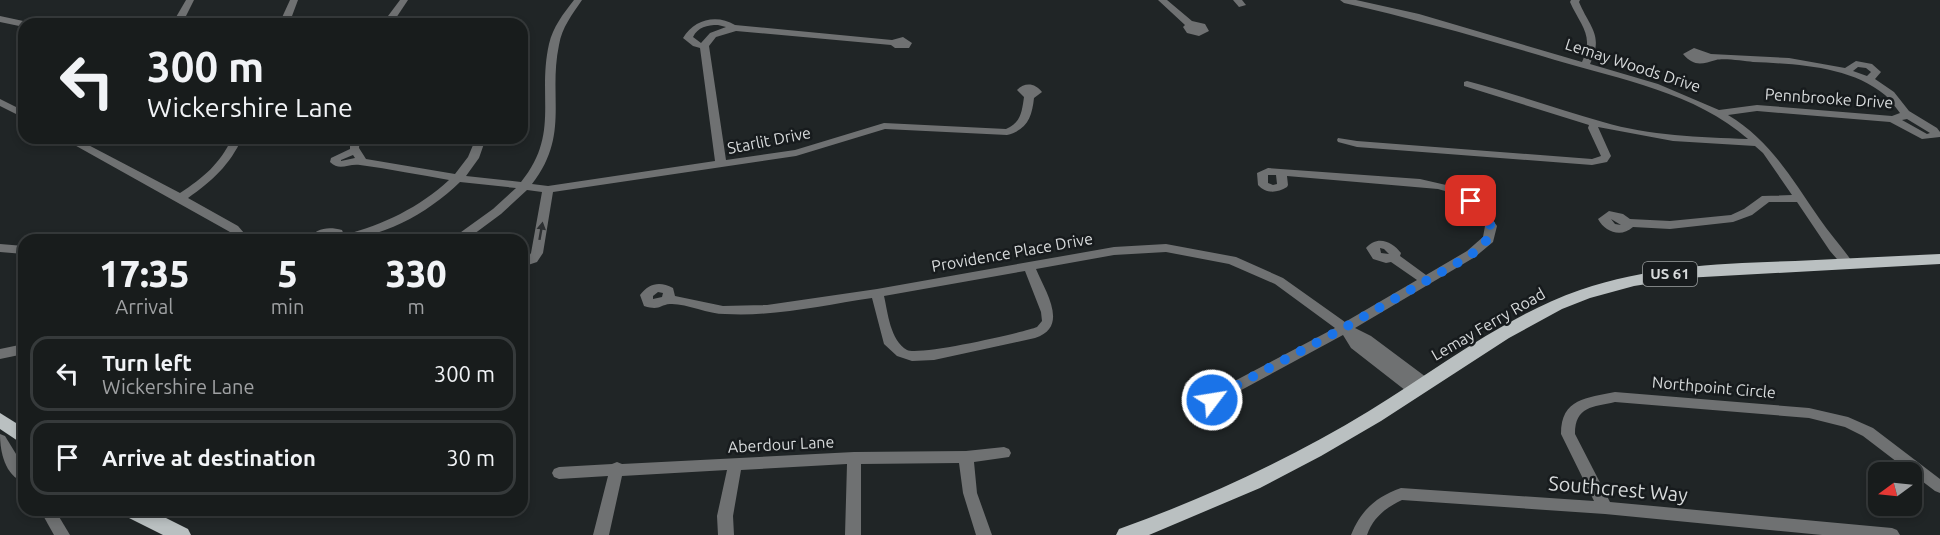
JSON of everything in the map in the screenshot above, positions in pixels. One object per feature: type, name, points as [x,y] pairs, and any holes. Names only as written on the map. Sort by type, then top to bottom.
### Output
[{"type":"main road","name":"Lemay Ferry Road","points":[[1126,535],[1253,484],[1317,450],[1531,318],[1567,301],[1609,287],[1649,278],[1701,271],[1940,259]]},
{"type":"main road","points":[[0,420],[18,434]]},
{"type":"main road","points":[[144,516],[181,535]]},
{"type":"street","points":[[180,18],[190,0]]},
{"type":"street","points":[[286,18],[294,0]]},
{"type":"street","points":[[391,18],[404,0]]},
{"type":"street","points":[[464,234],[494,213],[522,187],[541,160],[548,144],[555,38],[562,22],[578,0]]},
{"type":"street","points":[[1162,0],[1191,25]]},
{"type":"street","name":"Lemay Woods Drive","points":[[1344,0],[1381,5],[1669,90],[1719,113],[1759,143],[1847,263]]},
{"type":"street","points":[[1572,1],[1592,33],[1593,51],[1585,65]]},
{"type":"street","points":[[0,19],[18,23]]},
{"type":"street","points":[[704,46],[688,38],[689,33],[698,25],[723,23],[734,28]]},
{"type":"street","points":[[721,165],[704,46],[707,39],[716,32],[734,28],[894,43]]},
{"type":"street","name":"Pennbrooke Drive","points":[[1710,57],[1800,63],[1846,72],[1869,80],[1892,97],[1905,113],[1903,117],[1892,119],[1757,108],[1719,113]]},
{"type":"street","points":[[1467,84],[1594,123],[1660,136],[1759,143]]},
{"type":"street","name":"Starlit Drive","points":[[356,144],[358,155],[458,178],[548,189],[796,153],[884,126],[994,132],[1013,130],[1026,118],[1029,95]]},
{"type":"street","points":[[0,102],[18,112]]},
{"type":"street","points":[[1892,119],[1926,138],[1937,135],[1933,130],[1905,113]]},
{"type":"street","points":[[1342,140],[1357,144],[1600,162],[1606,156],[1593,128],[1594,123]]},
{"type":"street","points":[[78,144],[180,198],[238,234]]},
{"type":"street","points":[[180,198],[216,173],[230,156],[235,144]]},
{"type":"street","points":[[360,234],[380,228],[434,198],[458,178],[478,151],[480,144]]},
{"type":"street","points":[[1215,389],[1228,390],[1344,328],[1471,255],[1489,238],[1491,226],[1475,204],[1459,194],[1433,185],[1281,172]]},
{"type":"street","points":[[1459,194],[1475,186],[1488,191],[1490,197],[1475,204]]},
{"type":"street","points":[[530,261],[537,253],[548,189]]},
{"type":"street","points":[[1627,223],[1670,225],[1733,218],[1748,212],[1766,198],[1800,199]]},
{"type":"street","points":[[322,234],[324,232],[338,234]]},
{"type":"street","points":[[0,248],[18,250]]},
{"type":"street","name":"Providence Place Drive","points":[[668,299],[704,308],[743,311],[877,293],[1114,251],[1166,248],[1232,260],[1279,281],[1344,328],[1356,345],[1420,387]]},
{"type":"street","points":[[1393,257],[1425,280]]},
{"type":"street","points":[[877,293],[889,340],[902,353],[912,356],[934,355],[1042,330],[1048,321],[1047,312],[1029,266]]},
{"type":"street","points":[[0,354],[18,350]]},
{"type":"street","name":"Northpoint Circle","points":[[1605,508],[1568,434],[1568,424],[1576,409],[1582,404],[1615,397],[1809,413],[1848,422],[1882,441],[1940,487]]},
{"type":"street","points":[[0,440],[18,470]]},
{"type":"street","name":"Aberdour Lane","points":[[559,472],[854,458],[966,457],[1004,453]]},
{"type":"street","points":[[966,457],[970,493],[984,535]]},
{"type":"street","points":[[853,535],[854,458]]},
{"type":"street","points":[[726,535],[725,516],[734,476],[734,465]]},
{"type":"street","points":[[601,535],[617,468]]},
{"type":"street","name":"Southcrest Way","points":[[1359,535],[1364,521],[1373,510],[1384,500],[1401,494],[1605,508],[1892,535]]},
{"type":"street","points":[[51,516],[62,535]]},
{"type":"route","points":[[1212,400],[1216,395],[1215,389],[1228,390],[1344,328],[1471,255],[1489,238],[1491,226],[1480,208],[1471,201]]}]
